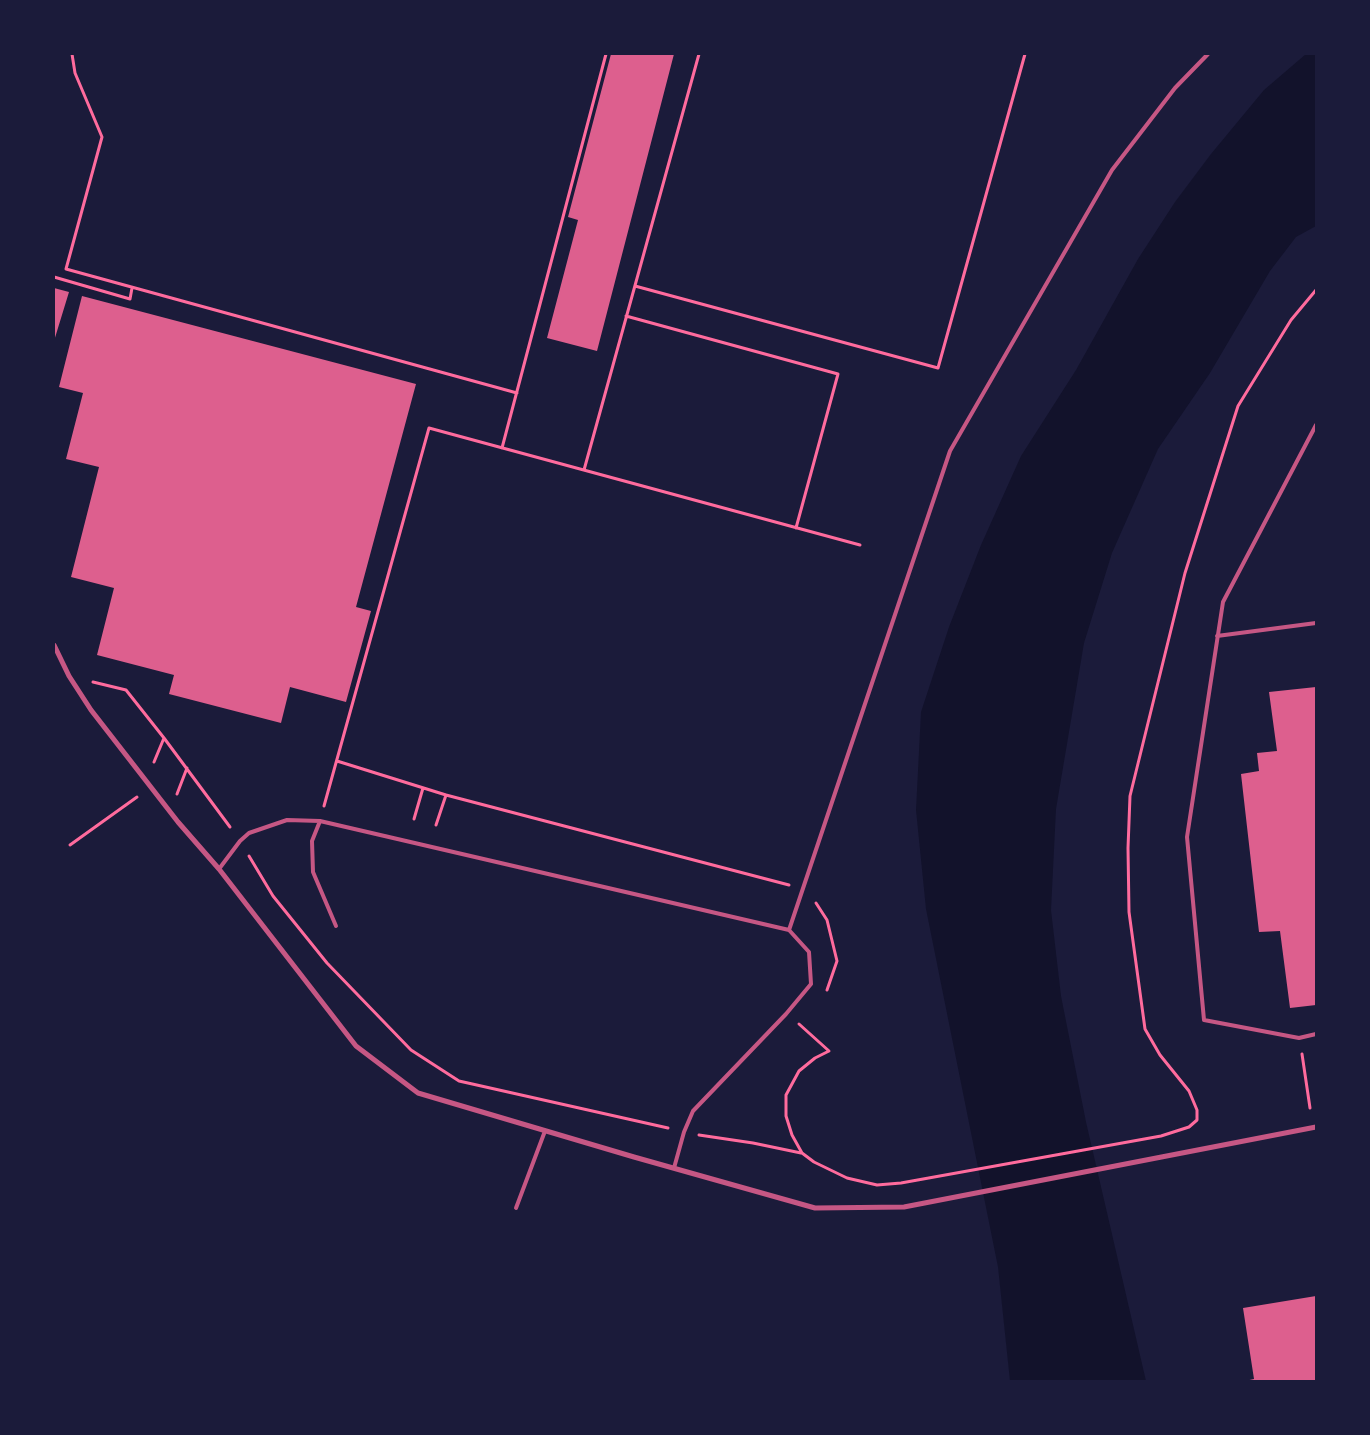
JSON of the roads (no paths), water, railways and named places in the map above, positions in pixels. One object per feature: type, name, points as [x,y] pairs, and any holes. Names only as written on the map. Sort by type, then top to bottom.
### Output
[{"type":"street","points":[[54,645],[69,676],[91,710],[178,822],[219,869],[356,1046],[418,1093],[815,1208],[904,1207],[1316,1126]]},
{"type":"lane","points":[[789,930],[950,452],[1112,170],[1175,88],[1208,54]]},
{"type":"lane","points":[[1316,425],[1222,602],[1187,837],[1204,1020],[1299,1038],[1316,1034]]},
{"type":"lane","points":[[1217,636],[1316,623]]},
{"type":"lane","points":[[219,869],[240,841],[250,833],[287,820],[320,821],[789,930],[809,952],[810,984],[775,1026],[693,1110],[684,1132],[674,1168]]},
{"type":"lane","points":[[320,821],[312,841],[313,872],[336,926]]},
{"type":"lane","points":[[516,1208],[545,1131]]}]
